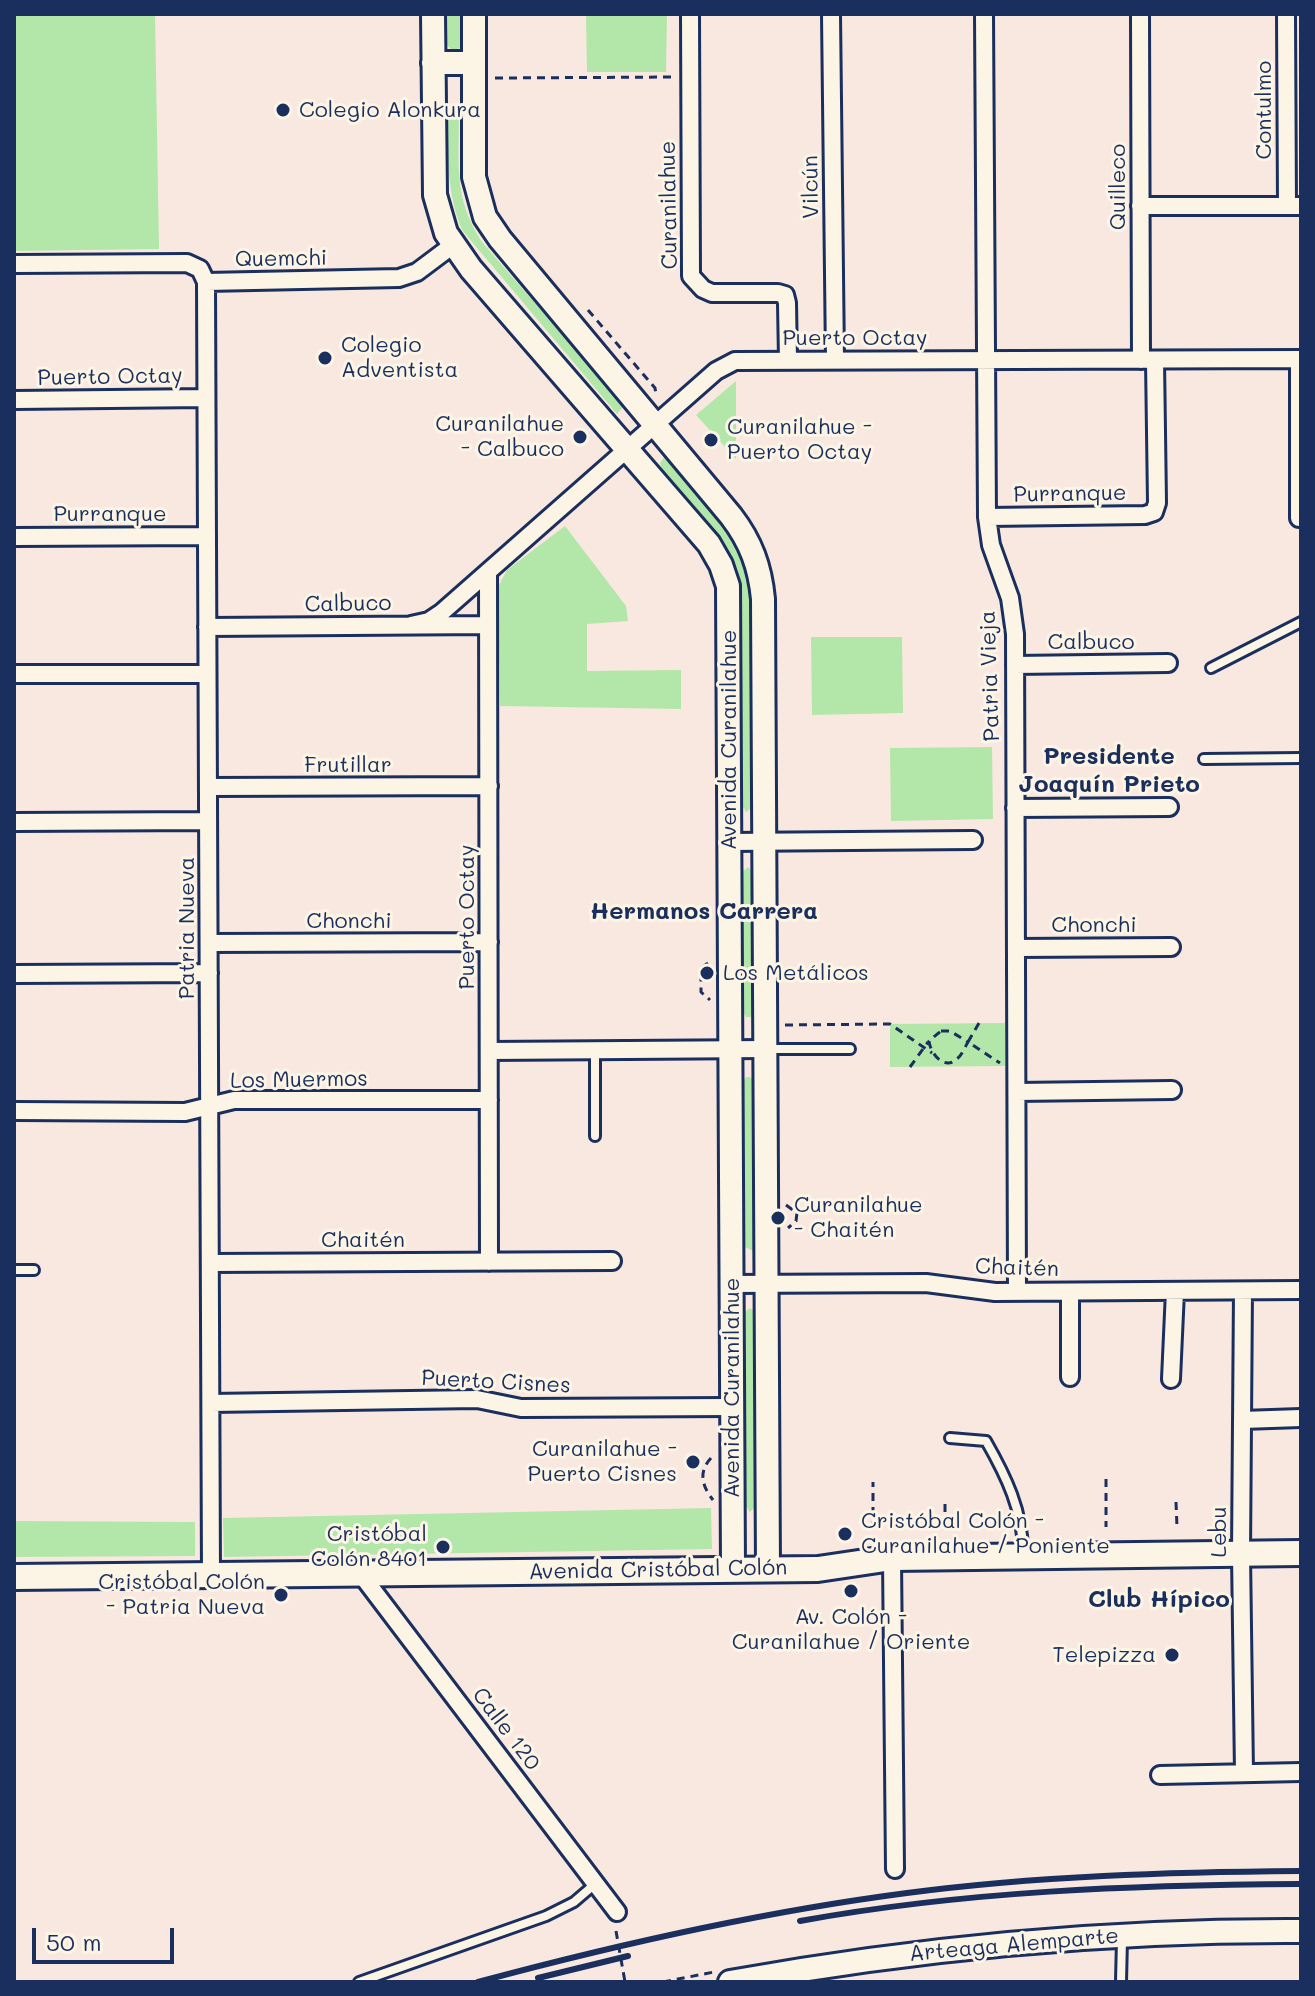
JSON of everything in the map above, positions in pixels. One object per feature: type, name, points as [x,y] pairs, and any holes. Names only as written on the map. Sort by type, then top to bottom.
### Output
[{"type":"main road","name":"Avenida Curanilahue","points":[[433,14],[435,195],[441,221],[453,245],[709,544],[725,576],[729,611],[733,1570]]},
{"type":"main road","name":"Avenida Curanilahue","points":[[474,14],[474,177],[485,217],[500,239],[741,528],[759,569],[763,599],[768,1569]]},
{"type":"main road","points":[[433,63],[474,63]]},
{"type":"main road","name":"Avenida Cristóbal Colón","points":[[14,1577],[818,1569],[892,1558],[1301,1553]]},
{"type":"main road","name":"Arteaga Alemparte","points":[[730,1982],[931,1951],[1027,1940],[1301,1931]]},
{"type":"street","name":"Curanilahue","points":[[690,14],[691,276],[703,289],[712,293],[785,295],[788,360]]},
{"type":"street","name":"Vilcún","points":[[831,14],[835,360]]},
{"type":"street","name":"Patria Vieja","points":[[984,14],[987,517],[991,545],[1010,598],[1015,634],[1017,1292]]},
{"type":"street","name":"Quilleco","points":[[1140,14],[1140,206],[1157,503],[1154,512]]},
{"type":"street","name":"Contulmo","points":[[1286,14],[1294,206]]},
{"type":"street","points":[[1140,206],[1294,206]]},
{"type":"street","name":"Quemchi","points":[[14,264],[187,263],[200,269],[206,282],[399,278],[417,272],[453,245]]},
{"type":"street","name":"Patria Nueva","points":[[206,282],[211,1575]]},
{"type":"street","name":"Puerto Octay","points":[[411,625],[435,618],[728,363],[743,360],[1300,359]]},
{"type":"street","points":[[1299,518],[1300,359]]},
{"type":"street","name":"Puerto Octay","points":[[14,400],[206,398]]},
{"type":"street","name":"Purranque","points":[[987,517],[1145,515],[1154,512]]},
{"type":"street","name":"Purranque","points":[[14,537],[207,536]]},
{"type":"street","name":"Puerto Octay","points":[[488,572],[489,1262]]},
{"type":"street","name":"Calbuco","points":[[207,627],[488,625]]},
{"type":"street","name":"Calbuco","points":[[1015,665],[1168,663]]},
{"type":"street","points":[[14,674],[207,674]]},
{"type":"street","name":"Frutillar","points":[[208,787],[489,786]]},
{"type":"street","points":[[1015,808],[1169,807]]},
{"type":"street","points":[[14,822],[208,821]]},
{"type":"street","points":[[730,842],[973,840]]},
{"type":"street","name":"Chonchi","points":[[209,943],[489,942]]},
{"type":"street","name":"Chonchi","points":[[1016,948],[1171,947]]},
{"type":"street","points":[[14,974],[209,973]]},
{"type":"street","points":[[489,1051],[765,1049]]},
{"type":"street","points":[[1017,1092],[1172,1090]]},
{"type":"street","name":"Los Muermos","points":[[14,1111],[185,1112],[234,1100],[489,1100]]},
{"type":"street","name":"Chaitén","points":[[210,1263],[612,1261]]},
{"type":"street","name":"Chaitén","points":[[731,1284],[926,1283],[982,1291],[1017,1292],[1301,1290]]},
{"type":"street","points":[[1171,1379],[1175,1291]]},
{"type":"street","name":"Lebu","points":[[1243,1291],[1241,1554],[1244,1773]]},
{"type":"street","points":[[1070,1292],[1070,1377]]},
{"type":"street","name":"Puerto Cisnes","points":[[211,1403],[477,1399],[521,1408],[732,1407]]},
{"type":"street","points":[[1242,1420],[1301,1418]]},
{"type":"street","points":[[892,1558],[895,1869]]},
{"type":"street","name":"Calle 120","points":[[360,1573],[617,1912]]},
{"type":"street","points":[[1160,1775],[1301,1772]]},
{"type":"lane","points":[[1211,668],[1301,622]]},
{"type":"lane","points":[[1204,759],[1301,758]]},
{"type":"lane","points":[[765,1049],[850,1049]]},
{"type":"lane","points":[[595,1050],[595,1136]]},
{"type":"lane","points":[[14,1270],[34,1270]]},
{"type":"lane","points":[[950,1438],[986,1441],[1015,1499],[1023,1530],[1023,1558]]},
{"type":"lane","points":[[359,1982],[546,1916],[574,1902],[595,1884]]},
{"type":"lane","points":[[1121,1982],[1122,1935]]},
{"type":"path","points":[[495,78],[690,77]]},
{"type":"path","points":[[584,305],[655,388]]},
{"type":"path","points":[[765,1024],[890,1024],[942,1061],[954,1061],[979,1023]]},
{"type":"path","points":[[910,1067],[937,1032],[947,1031],[1016,1074]]},
{"type":"path","points":[[930,1039],[932,1053]]},
{"type":"path","points":[[1106,1479],[1106,1527]]},
{"type":"path","points":[[873,1482],[873,1529]]},
{"type":"path","points":[[1176,1502],[1177,1527]]},
{"type":"path","points":[[945,1504],[945,1529]]},
{"type":"path","points":[[617,1912],[616,1934],[625,1982]]},
{"type":"green space","points":[[14,14],[155,14],[159,249],[14,251]]},
{"type":"green space","points":[[446,14],[460,14],[461,47],[454,52],[447,45]]},
{"type":"green space","points":[[586,14],[667,14],[666,72],[587,72]]},
{"type":"green space","points":[[457,110],[462,195],[473,226],[482,242],[624,406],[617,414],[462,230],[451,189],[448,148],[447,120],[449,112]]},
{"type":"green space","points":[[736,381],[736,459],[696,415]]},
{"type":"green space","points":[[665,456],[670,458],[723,522],[742,550],[750,585],[753,807],[746,812],[742,805],[738,570],[721,537],[662,469],[660,463]]},
{"type":"green space","points":[[565,526],[626,606],[628,621],[587,624],[587,671],[681,670],[681,709],[500,706],[498,587],[507,570]]},
{"type":"green space","points":[[811,637],[902,637],[903,713],[812,715]]},
{"type":"green space","points":[[992,747],[993,819],[891,821],[890,748]]},
{"type":"green space","points":[[748,867],[755,875],[756,1010],[752,1017],[746,1017],[742,1010],[740,874]]},
{"type":"green space","points":[[1005,1023],[1005,1066],[890,1067],[890,1024]]},
{"type":"green space","points":[[746,1077],[756,1082],[757,1247],[753,1251],[745,1247],[743,1082]]},
{"type":"green space","points":[[750,1308],[755,1312],[757,1505],[750,1512],[745,1505],[743,1313]]},
{"type":"green space","points":[[711,1508],[712,1549],[224,1557],[223,1518]]},
{"type":"green space","points":[[14,1521],[195,1522],[195,1556],[14,1557]]},
{"type":"railway","points":[[478,1982],[691,1930],[907,1893],[1103,1876],[1301,1871]]},
{"type":"railway","points":[[800,1921],[987,1896],[1175,1886],[1301,1884]]},
{"type":"railway","points":[[538,1978],[628,1956]]},
{"type":"place","name":"Colegio Alonkura","points":[[283,110]]},
{"type":"place","name":"Colegio Adventista","points":[[325,358]]},
{"type":"place","name":"Curanilahue - Calbuco","points":[[580,437]]},
{"type":"place","name":"Curanilahue - Puerto Octay","points":[[711,440]]},
{"type":"place","name":"Los Metálicos","points":[[707,973]]},
{"type":"place","name":"Curanilahue - Chaitén","points":[[778,1218]]},
{"type":"place","name":"Curanilahue - Puerto Cisnes","points":[[693,1462]]},
{"type":"place","name":"Cristóbal Colón - Curanilahue / Poniente","points":[[845,1534]]},
{"type":"place","name":"Cristóbal Colón 8401","points":[[443,1547]]},
{"type":"place","name":"Av. Colón - Curanilahue / Oriente","points":[[851,1591]]},
{"type":"place","name":"Cristóbal Colón - Patria Nueva","points":[[281,1595]]},
{"type":"place","name":"Telepizza","points":[[1172,1655]]},
{"type":"district","name":"Presidente Joaquín Prieto","points":[[1109,771]]},
{"type":"district","name":"Hermanos Carrera","points":[[704,912]]},
{"type":"district","name":"Club Hípico","points":[[1159,1600]]}]
